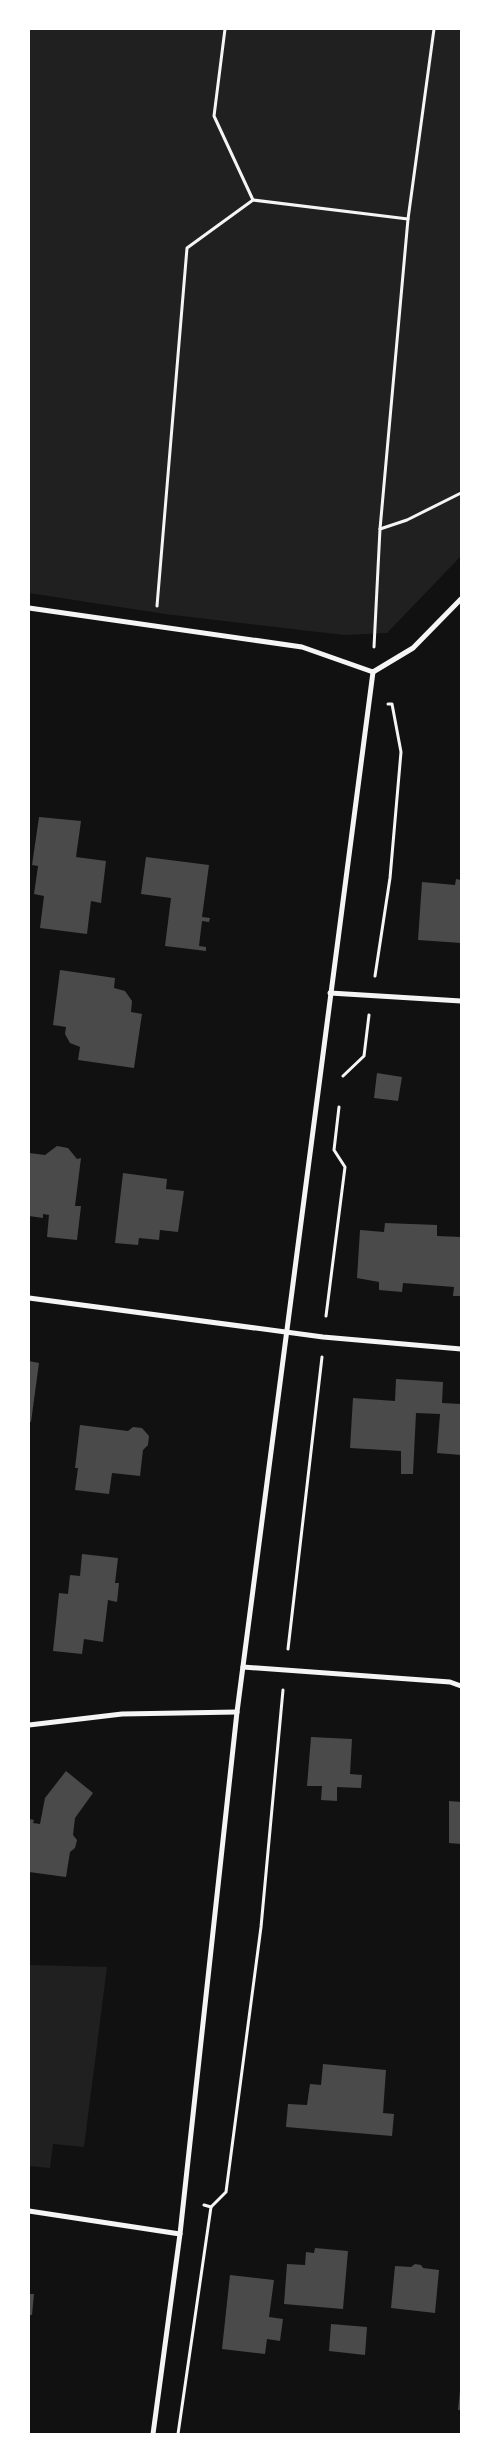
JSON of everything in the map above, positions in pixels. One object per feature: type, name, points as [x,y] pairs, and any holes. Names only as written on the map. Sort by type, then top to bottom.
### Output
[{"type":"street","points":[[373,672],[412,648],[461,599]]},
{"type":"street","points":[[29,608],[155,628],[302,647],[373,672]]},
{"type":"street","points":[[153,2434],[180,2234],[237,1712],[373,672]]},
{"type":"street","points":[[330,993],[461,1001]]},
{"type":"street","points":[[29,1298],[323,1337],[461,1349]]},
{"type":"street","points":[[243,1668],[450,1682],[461,1686]]},
{"type":"street","points":[[29,1725],[122,1714],[237,1712]]},
{"type":"street","points":[[29,2211],[180,2234]]},
{"type":"path","points":[[225,29],[214,116],[253,200]]},
{"type":"path","points":[[373,672],[380,529],[408,219],[434,29]]},
{"type":"path","points":[[155,628],[187,248],[253,200],[408,219]]},
{"type":"path","points":[[380,529],[407,520],[461,493]]},
{"type":"path","points":[[342,1084],[343,1074],[364,1056],[390,878],[401,752],[392,704],[369,702]]},
{"type":"path","points":[[178,2434],[211,2207],[226,2192],[261,1927],[285,1671],[323,1337],[345,1167],[334,1150],[340,1102]]},
{"type":"path","points":[[184,2197],[211,2207]]},
{"type":"shaded area","points":[[29,29],[461,29],[461,556],[387,633],[344,635],[165,614],[29,593]]},
{"type":"shaded area","points":[[29,1965],[107,1967],[84,2147],[53,2144],[50,2168],[29,2166]]},
{"type":"building","points":[[39,817],[81,821],[76,857],[106,861],[101,903],[91,901],[87,934],[40,928],[44,896],[34,894],[38,866],[32,865]]},
{"type":"building","points":[[146,857],[209,865],[202,917],[210,918],[209,922],[202,921],[199,946],[206,947],[206,951],[165,946],[171,898],[141,894]]},
{"type":"building","points":[[456,879],[461,880],[461,943],[418,940],[422,882],[455,885]]},
{"type":"building","points":[[60,970],[115,978],[114,988],[125,991],[132,1001],[131,1012],[142,1014],[134,1068],[78,1060],[80,1047],[70,1043],[65,1034],[66,1027],[53,1025]]},
{"type":"building","points":[[377,1073],[402,1077],[398,1101],[374,1098]]},
{"type":"building","points":[[57,1146],[68,1148],[77,1159],[81,1158],[75,1206],[81,1206],[77,1240],[47,1237],[49,1215],[43,1214],[43,1218],[29,1216],[29,1153],[45,1155]]},
{"type":"building","points":[[123,1173],[167,1179],[166,1189],[184,1191],[178,1232],[160,1230],[159,1240],[139,1238],[138,1245],[115,1243]]},
{"type":"building","points":[[385,1223],[437,1225],[437,1236],[461,1237],[461,1296],[453,1296],[454,1287],[403,1283],[402,1292],[379,1290],[379,1282],[357,1278],[360,1230],[384,1232]]},
{"type":"building","points":[[29,1361],[39,1363],[31,1422],[29,1422]]},
{"type":"building","points":[[396,1379],[443,1382],[442,1403],[461,1404],[461,1455],[437,1453],[440,1414],[416,1413],[413,1474],[401,1474],[401,1451],[350,1448],[353,1398],[395,1401]]},
{"type":"building","points":[[80,1425],[128,1431],[133,1427],[142,1428],[149,1436],[148,1445],[143,1450],[140,1476],[112,1473],[109,1494],[75,1490],[78,1468],[75,1468]]},
{"type":"building","points":[[82,1554],[118,1558],[115,1583],[119,1583],[117,1602],[108,1600],[103,1642],[84,1639],[82,1654],[53,1651],[59,1593],[68,1594],[70,1575],[80,1576]]},
{"type":"building","points":[[311,1737],[352,1739],[350,1774],[362,1775],[361,1788],[337,1787],[337,1801],[321,1800],[322,1786],[307,1786]]},
{"type":"building","points":[[66,1771],[93,1793],[75,1818],[73,1835],[77,1840],[75,1848],[70,1852],[66,1877],[29,1872],[29,1819],[34,1820],[33,1823],[40,1824],[45,1798]]},
{"type":"building","points":[[449,1801],[461,1802],[461,1844],[449,1843]]},
{"type":"building","points":[[323,2064],[386,2070],[383,2113],[394,2114],[392,2136],[286,2127],[288,2104],[307,2105],[310,2084],[321,2085]]},
{"type":"building","points":[[315,2248],[348,2251],[343,2309],[284,2304],[287,2264],[305,2265],[306,2252],[314,2253]]},
{"type":"building","points":[[415,2264],[421,2265],[423,2268],[439,2270],[435,2313],[391,2308],[395,2266],[411,2267]]},
{"type":"building","points":[[230,2275],[274,2280],[269,2317],[283,2319],[280,2341],[267,2339],[265,2354],[222,2349]]},
{"type":"building","points":[[29,2294],[34,2294],[32,2315],[29,2315]]},
{"type":"building","points":[[331,2324],[367,2327],[365,2355],[329,2351]]},
{"type":"building","points":[[460,2390],[461,2410],[458,2410]]}]
